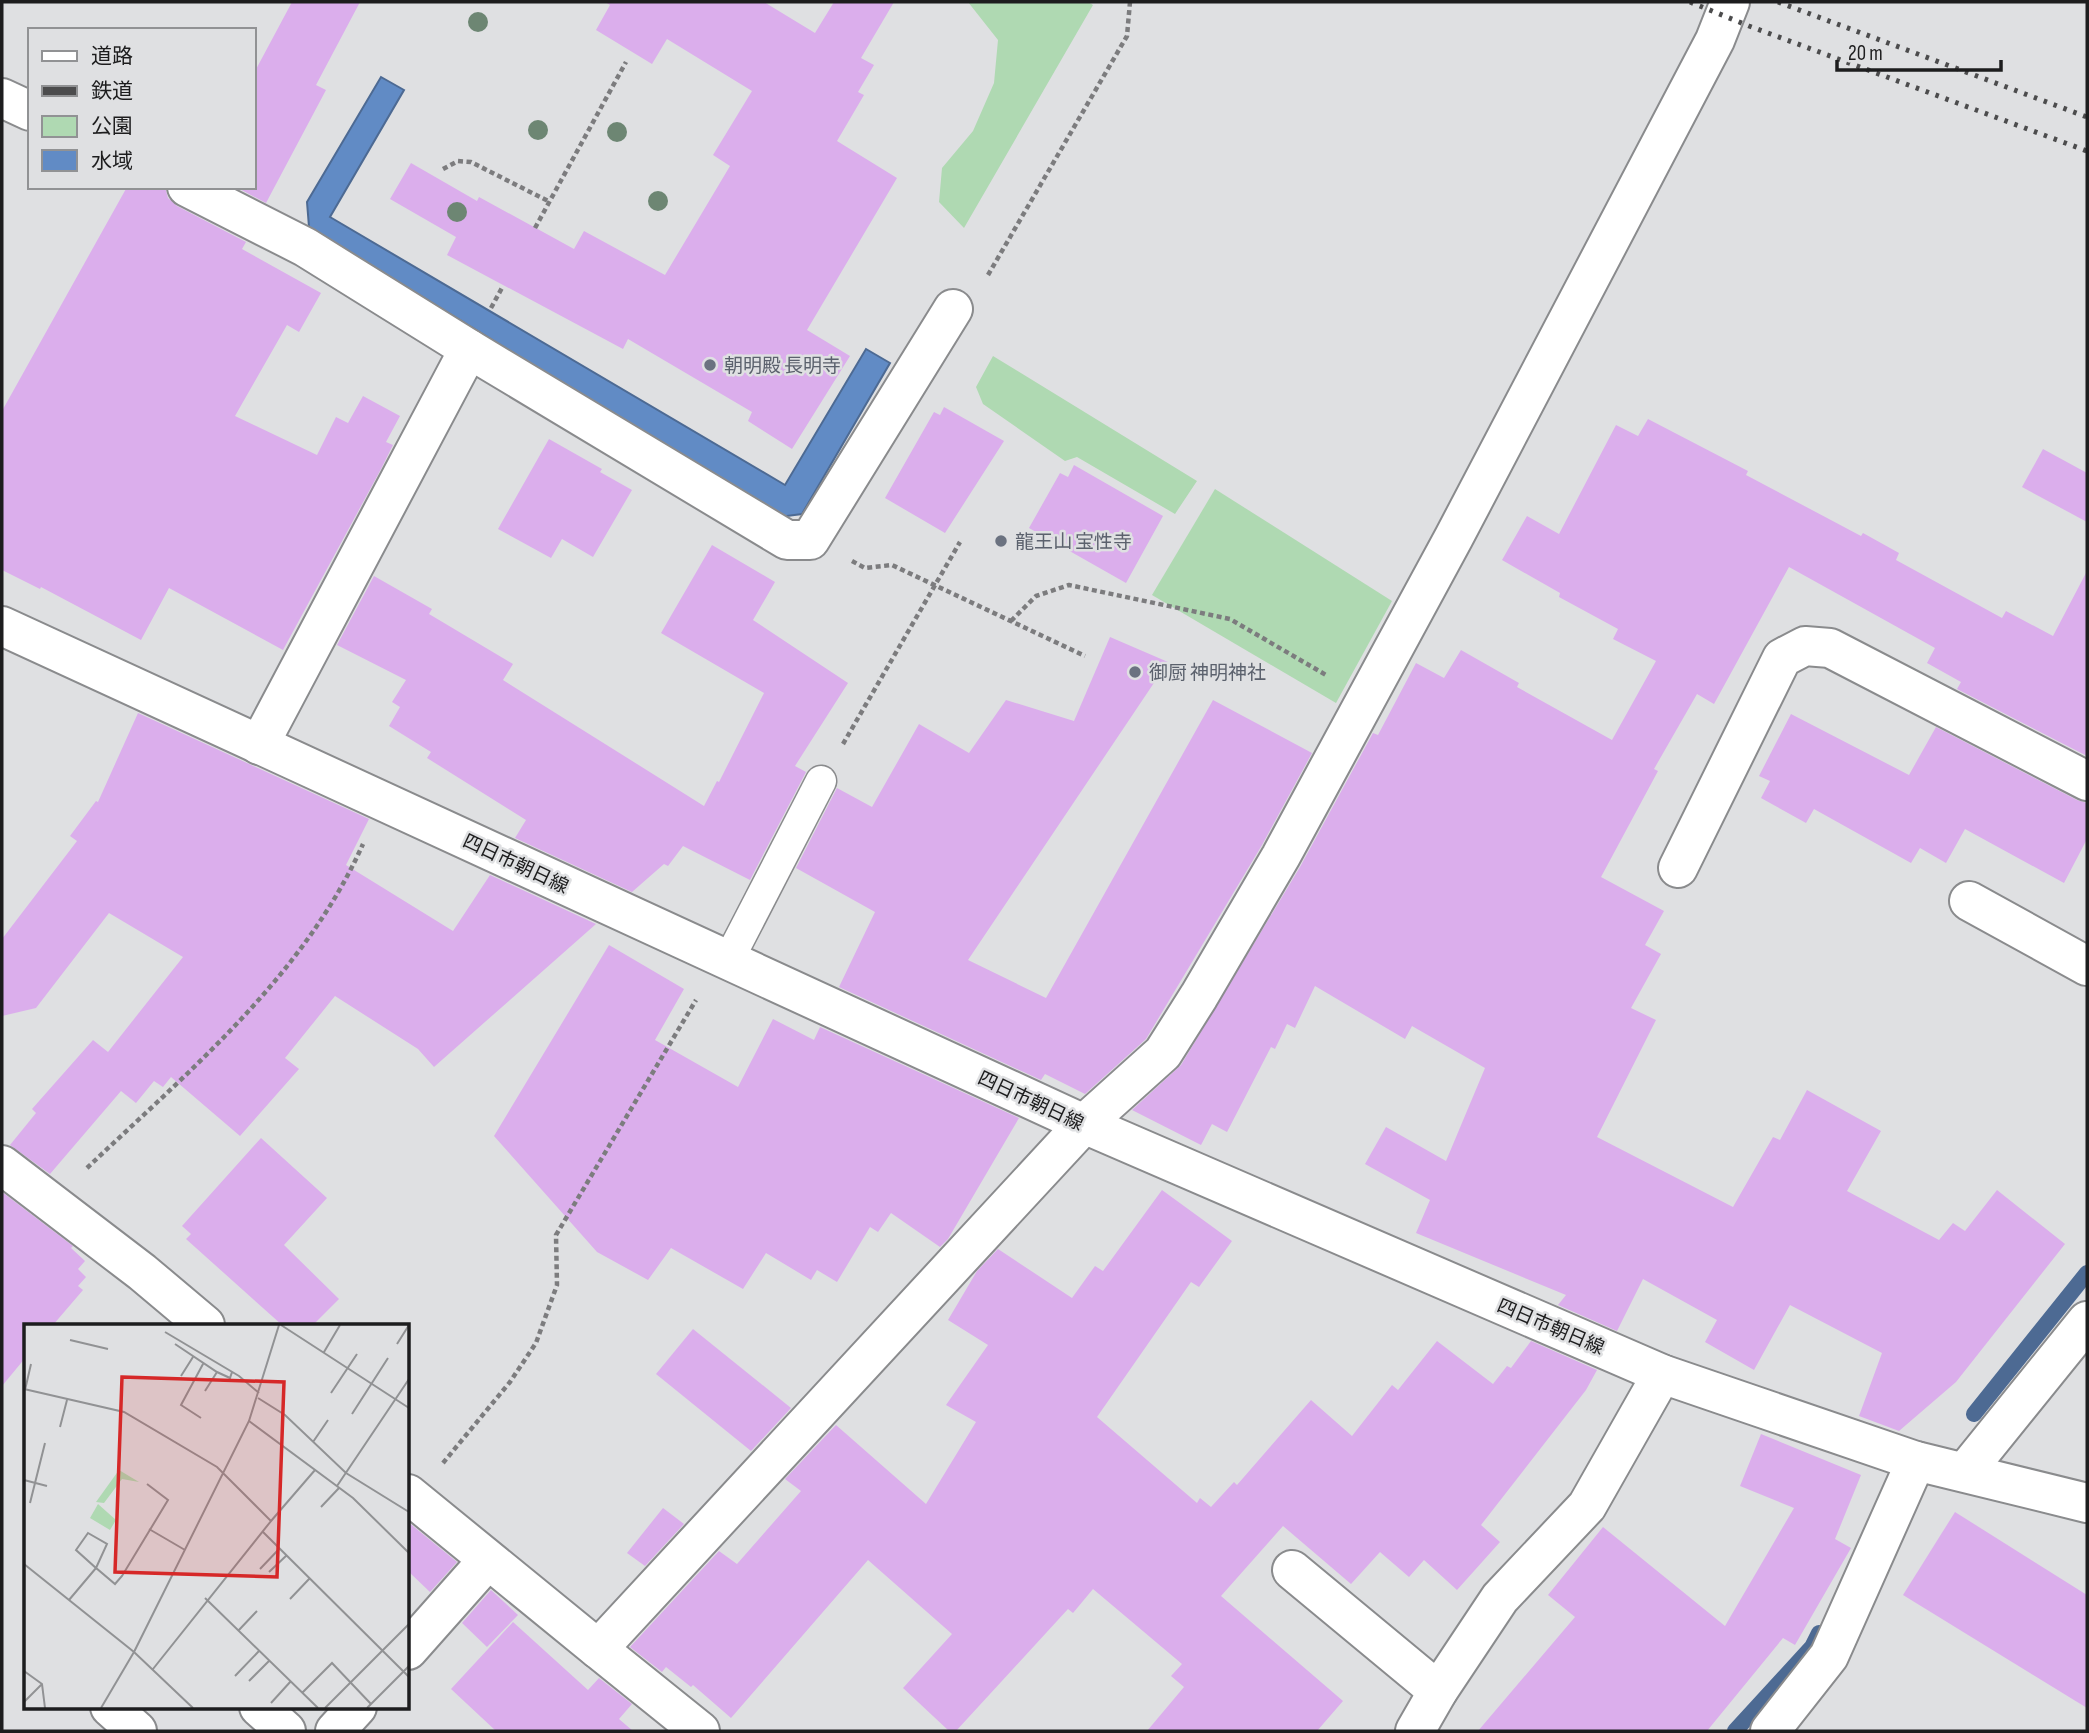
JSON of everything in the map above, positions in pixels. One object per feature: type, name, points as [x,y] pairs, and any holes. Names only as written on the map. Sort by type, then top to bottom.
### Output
[{"type":"street","points":[[598,1649],[1084,1125],[1163,1053],[1281,856],[1454,537],[1715,40],[1730,2]]},
{"type":"street","points":[[2,98],[28,110]]},
{"type":"street","points":[[191,189],[305,247],[469,349],[788,540],[810,540],[953,309]]},
{"type":"street","points":[[258,745],[469,349]]},
{"type":"street","name":"四日市朝日線","points":[[2,626],[1084,1125],[1662,1374],[1916,1461],[2087,1503]]},
{"type":"street","points":[[1678,868],[1782,658],[1805,646],[1830,648],[2087,781]]},
{"type":"street","points":[[1969,901],[2087,966]]},
{"type":"street","points":[[2,1165],[142,1272],[204,1324]]},
{"type":"street","points":[[1965,1472],[2087,1321]]},
{"type":"street","points":[[1415,1731],[1438,1691],[1500,1598],[1587,1506],[1662,1374]]},
{"type":"street","points":[[1769,1731],[1829,1656],[1916,1461]]},
{"type":"street","points":[[410,1495],[487,1561],[700,1731]]},
{"type":"street","points":[[410,1648],[487,1561]]},
{"type":"street","points":[[1292,1570],[1438,1691]]},
{"type":"street","points":[[111,1708],[137,1731]]},
{"type":"street","points":[[260,1708],[286,1731]]},
{"type":"street","points":[[335,1731],[356,1708]]},
{"type":"lane","points":[[725,959],[821,781]]},
{"type":"path","points":[[953,309],[974,299],[1120,48],[1126,36],[1130,2]]},
{"type":"path","points":[[535,228],[626,62]]},
{"type":"path","points":[[443,169],[458,161],[471,162],[550,202]]},
{"type":"path","points":[[492,307],[503,286]]},
{"type":"path","points":[[810,540],[865,568],[892,565],[1085,656]]},
{"type":"path","points":[[821,781],[960,542]]},
{"type":"path","points":[[1011,621],[1036,596],[1069,585],[1230,619],[1366,698]]},
{"type":"path","points":[[50,1202],[205,1058],[302,948],[348,878],[382,802]]},
{"type":"path","points":[[410,1495],[468,1435],[510,1382],[536,1343],[557,1285],[556,1236],[725,959]]},
{"type":"green space","points":[[968,2],[1088,2],[1093,5],[964,228],[939,202],[942,168],[973,131],[994,83],[998,40]]},
{"type":"green space","points":[[993,356],[1197,481],[1175,514],[1077,457],[1065,461],[983,404],[976,387]]},
{"type":"green space","points":[[1215,489],[1392,601],[1336,703],[1152,595]]},
{"type":"water","points":[[381,77],[404,90],[330,217],[785,485],[866,349],[890,363],[802,514],[779,517],[309,227],[307,202]]},
{"type":"building","points":[[292,2],[360,2],[316,85],[326,90],[266,203],[240,189],[256,189],[256,69]]},
{"type":"building","points":[[605,2],[764,2],[815,33],[834,2],[894,2],[861,58],[874,65],[858,92],[864,95],[837,141],[897,178],[807,330],[850,356],[792,449],[748,421],[752,412],[628,339],[623,349],[447,255],[456,237],[390,199],[411,163],[477,201],[479,197],[574,249],[584,231],[665,275],[730,166],[713,155],[752,91],[667,39],[652,64],[596,30],[610,5]]},
{"type":"building","points":[[126,189],[166,189],[168,198],[177,206],[246,242],[242,249],[321,293],[299,332],[287,325],[235,416],[317,455],[336,417],[348,423],[363,396],[400,416],[386,442],[393,445],[381,469],[283,650],[169,588],[141,640],[41,587],[40,589],[2,570],[2,411]]},
{"type":"building","points":[[944,407],[1004,441],[945,533],[885,498],[934,412],[940,415]]},
{"type":"building","points":[[1648,419],[1748,471],[1746,475],[1861,536],[1863,533],[1899,553],[1896,560],[2002,618],[2006,611],[2053,636],[2087,571],[2087,756],[1957,689],[1961,682],[1927,663],[1935,648],[1789,567],[1714,704],[1697,694],[1654,769],[1658,771],[1601,877],[1664,911],[1645,945],[1661,954],[1631,1008],[1656,1020],[1597,1137],[1733,1207],[1773,1137],[1780,1140],[1807,1090],[1881,1131],[1847,1191],[1939,1240],[1953,1223],[1965,1231],[1997,1190],[2065,1244],[1956,1382],[1899,1431],[1859,1416],[1882,1353],[1790,1305],[1754,1370],[1705,1342],[1717,1320],[1643,1279],[1617,1331],[1558,1305],[1566,1295],[1416,1233],[1430,1200],[1365,1164],[1386,1127],[1446,1161],[1485,1068],[1412,1026],[1405,1039],[1315,986],[1295,1028],[1287,1024],[1275,1049],[1271,1047],[1227,1132],[1212,1124],[1201,1145],[1132,1110],[1181,1065],[1300,867],[1373,733],[1378,735],[1416,663],[1444,678],[1461,650],[1519,683],[1517,687],[1612,740],[1656,661],[1613,639],[1618,629],[1559,597],[1560,593],[1502,560],[1527,516],[1559,534],[1616,425],[1638,436]]},
{"type":"building","points":[[549,439],[602,469],[600,472],[632,490],[593,557],[562,539],[551,558],[498,529]]},
{"type":"building","points":[[2043,449],[2087,473],[2087,522],[2022,487]]},
{"type":"building","points":[[1074,465],[1163,516],[1126,583],[1029,528],[1060,473],[1068,477]]},
{"type":"building","points":[[712,545],[775,582],[753,620],[848,683],[795,766],[806,772],[750,880],[683,846],[668,866],[664,864],[632,892],[515,838],[526,820],[427,758],[431,752],[389,726],[400,707],[392,702],[406,680],[337,645],[374,576],[432,609],[429,614],[513,664],[503,680],[704,806],[764,693],[661,633]]},
{"type":"building","points":[[1110,637],[1168,662],[968,960],[1046,998],[1213,700],[1312,753],[1262,845],[1146,1039],[1085,1094],[1045,1074],[1041,1080],[839,987],[875,912],[796,868],[837,788],[872,807],[919,724],[969,753],[1006,700],[1074,721]]},
{"type":"building","points":[[138,713],[369,819],[346,865],[453,931],[490,875],[596,924],[434,1067],[418,1049],[335,996],[285,1058],[299,1069],[240,1136],[171,1077],[163,1087],[154,1081],[136,1103],[121,1091],[50,1174],[10,1145],[36,1113],[32,1109],[93,1040],[108,1052],[183,957],[109,913],[36,1008],[2,1016],[2,939],[77,841],[70,836],[96,801],[98,802]]},
{"type":"building","points":[[1791,714],[1909,775],[1936,727],[2087,803],[2087,839],[2064,883],[1965,829],[1946,863],[1920,848],[1911,863],[1814,809],[1806,823],[1761,798],[1770,781],[1759,776]]},
{"type":"building","points":[[609,945],[684,989],[655,1040],[738,1087],[773,1019],[814,1040],[820,1027],[1019,1118],[948,1239],[940,1247],[891,1213],[878,1232],[870,1227],[837,1282],[817,1270],[811,1280],[766,1253],[743,1289],[671,1248],[648,1280],[597,1252],[494,1136]]},
{"type":"building","points":[[261,1138],[327,1198],[284,1245],[339,1299],[314,1324],[281,1324],[186,1239],[191,1234],[182,1226]]},
{"type":"building","points":[[1162,1190],[1232,1241],[1199,1287],[1191,1282],[1097,1417],[1197,1503],[1200,1498],[1211,1507],[1234,1482],[1237,1485],[1311,1400],[1352,1436],[1392,1385],[1398,1390],[1437,1341],[1493,1384],[1507,1366],[1511,1368],[1531,1341],[1597,1370],[1586,1390],[1481,1525],[1500,1542],[1457,1590],[1424,1560],[1409,1577],[1380,1552],[1351,1584],[1283,1526],[1221,1596],[1343,1701],[1317,1731],[1147,1731],[1184,1687],[1171,1676],[1182,1664],[1093,1589],[1073,1613],[1068,1609],[956,1731],[949,1731],[903,1688],[952,1634],[868,1560],[731,1718],[693,1685],[691,1687],[666,1667],[662,1672],[630,1647],[719,1551],[737,1564],[801,1491],[785,1479],[836,1425],[926,1504],[976,1422],[946,1405],[988,1345],[948,1320],[977,1271],[998,1249],[1072,1298],[1095,1266],[1103,1271]]},
{"type":"building","points":[[2,1192],[73,1246],[71,1248],[85,1261],[78,1269],[86,1277],[78,1286],[83,1290],[54,1324],[24,1324],[24,1359],[2,1386]]},
{"type":"building","points":[[693,1329],[791,1408],[751,1451],[656,1374]]},
{"type":"building","points":[[1761,1434],[1861,1475],[1835,1539],[1851,1548],[1795,1645],[1783,1638],[1707,1731],[1478,1731],[1575,1617],[1548,1595],[1603,1527],[1725,1626],[1794,1508],[1740,1486]]},
{"type":"building","points":[[663,1508],[684,1524],[645,1566],[627,1553]]},
{"type":"building","points":[[1955,1512],[2087,1595],[2087,1708],[1903,1595]]},
{"type":"building","points":[[410,1524],[457,1562],[430,1592],[410,1573]]},
{"type":"building","points":[[491,1590],[518,1615],[487,1647],[462,1623]]},
{"type":"building","points":[[513,1622],[588,1690],[599,1678],[632,1704],[619,1719],[633,1731],[496,1731],[451,1689]]},
{"type":"waterway","points":[[1974,1414],[2087,1273]]},
{"type":"waterway","points":[[1735,1731],[1812,1647],[1819,1633]]},
{"type":"railway","points":[[1690,2],[2087,151]]},
{"type":"railway","points":[[1778,2],[2087,117]]},
{"type":"place","name":"朝明殿 長明寺","points":[[710,365]]},
{"type":"place","name":"龍王山 宝性寺","points":[[1001,541]]},
{"type":"place","name":"御厨 神明神社","points":[[1135,672]]}]
